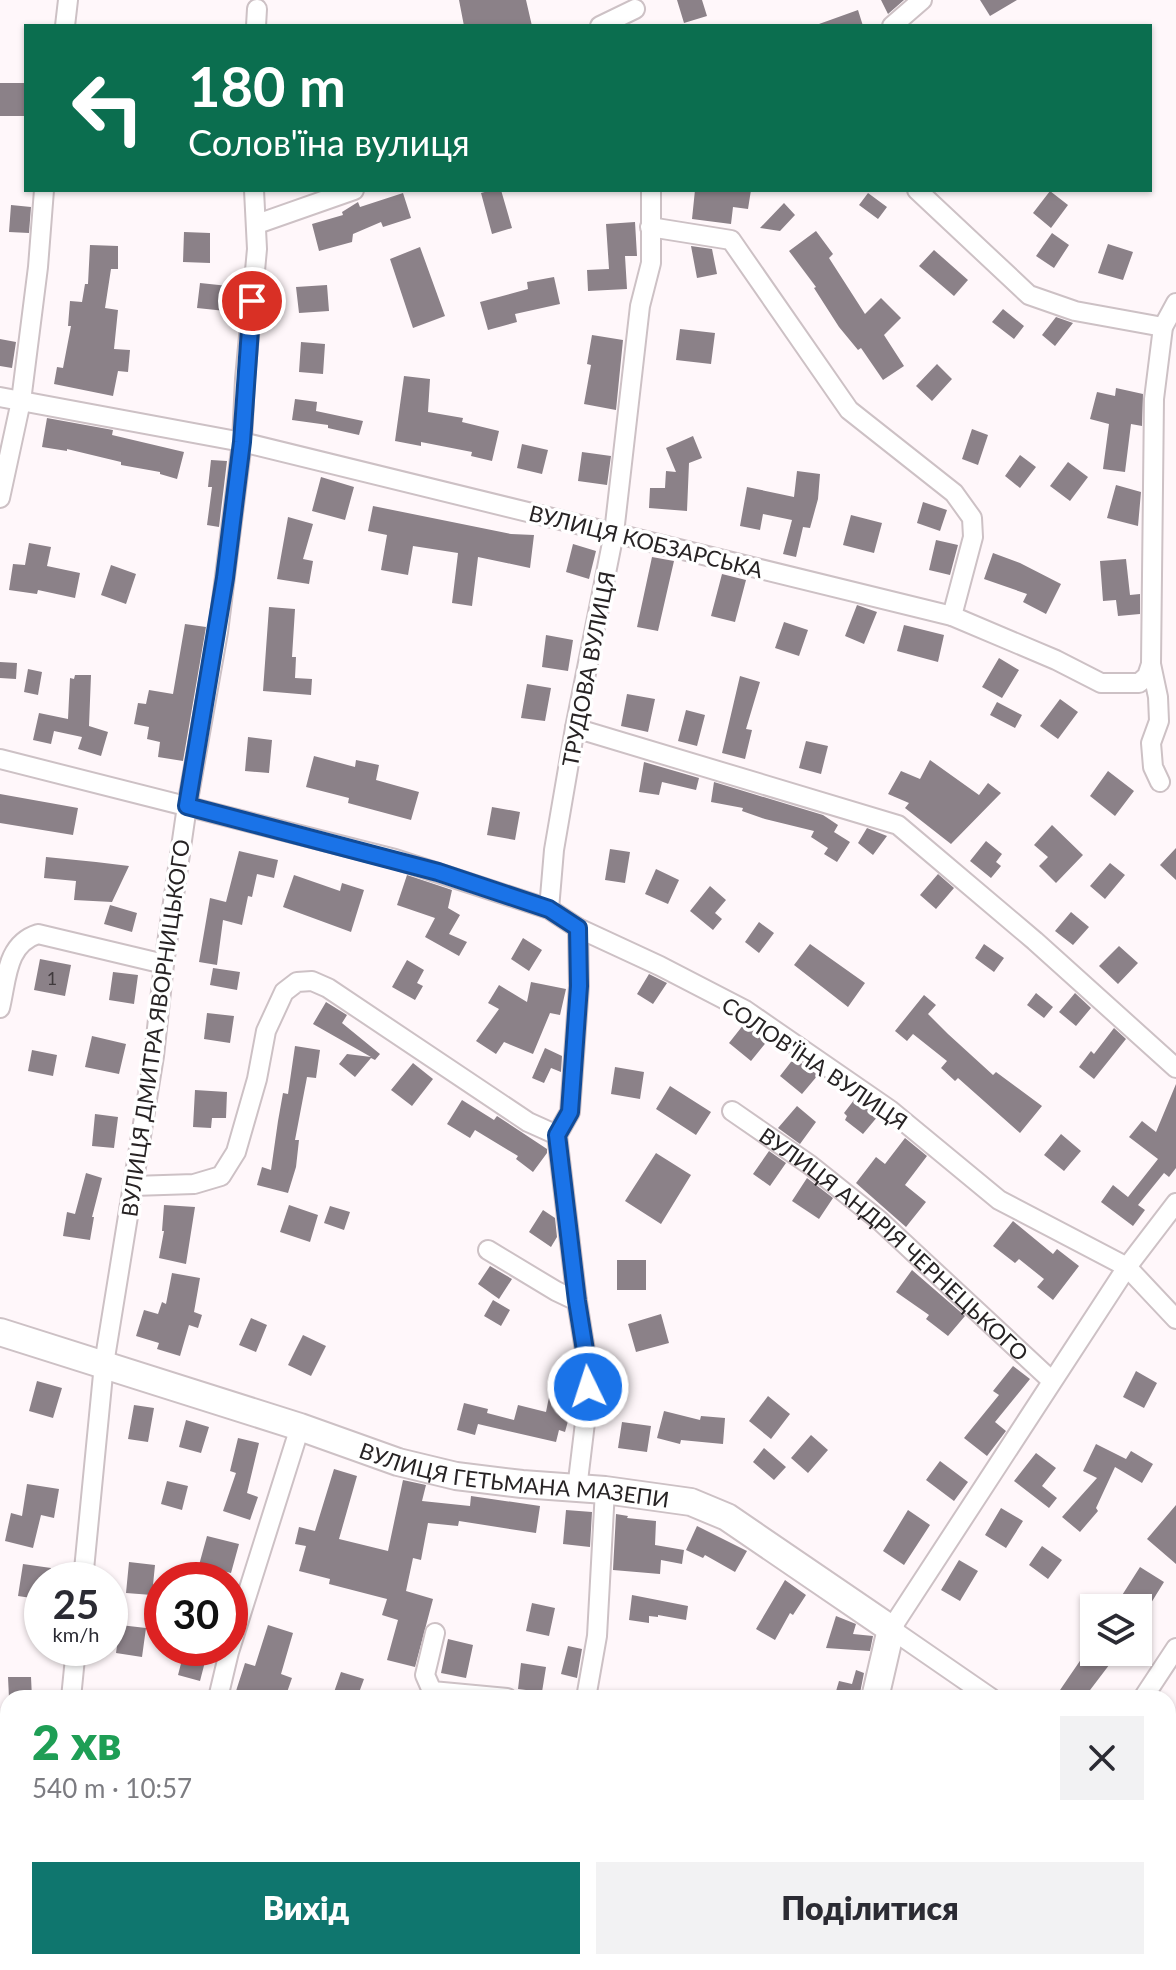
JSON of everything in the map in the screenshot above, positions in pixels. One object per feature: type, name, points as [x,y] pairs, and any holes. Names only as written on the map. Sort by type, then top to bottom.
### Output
[{"type":"street","points":[[65,24],[68,0]]},
{"type":"street","points":[[894,24],[922,0]]},
{"type":"street","points":[[605,24],[635,12]]},
{"type":"street","points":[[0,498],[21,401],[44,192]]},
{"type":"street","name":"ВУЛИЦЯ ДМИТРА ЯВОРНИЦЬКОГО","points":[[85,1562],[104,1364],[154,1056],[187,806],[218,632],[242,442],[257,249],[254,192]]},
{"type":"street","points":[[257,224],[348,192]]},
{"type":"street","name":"ТРУДОВА ВУЛИЦЯ","points":[[549,909],[554,850],[575,728],[614,533],[640,306],[651,263],[651,192]]},
{"type":"street","points":[[919,192],[1029,295],[1075,311],[1163,327]]},
{"type":"street","points":[[650,227],[731,240],[849,410],[954,493],[972,518],[973,537],[952,616]]},
{"type":"street","points":[[1160,782],[1153,767],[1151,743],[1159,721],[1151,664],[1154,399],[1163,327],[1176,303]]},
{"type":"street","name":"ВУЛИЦЯ КОБЗАРСЬКА","points":[[0,397],[242,442],[952,616],[1056,660],[1101,683],[1139,683],[1147,676],[1151,664]]},
{"type":"street","points":[[575,728],[898,825],[1035,941],[1176,1068]]},
{"type":"street","name":"СОЛОВ'ЇНА ВУЛИЦЯ","points":[[0,759],[395,859],[549,909],[578,928],[745,1010],[890,1110],[999,1200],[1127,1267],[1176,1319]]},
{"type":"street","points":[[577,1489],[588,1369],[557,1135],[570,1112],[579,986],[578,928]]},
{"type":"street","points":[[0,1008],[12,953],[28,938],[38,934],[164,964]]},
{"type":"street","points":[[133,1186],[194,1184],[221,1176],[236,1152],[257,1079],[266,1031],[284,992],[297,982],[312,981],[328,988],[528,1122],[557,1135]]},
{"type":"street","name":"ВУЛИЦЯ АНДРІЯ ЧЕРНЕЦЬКОГО","points":[[732,1111],[810,1165],[879,1220],[1052,1381]]},
{"type":"street","points":[[877,1690],[891,1629],[1127,1267],[1176,1203]]},
{"type":"street","points":[[488,1250],[577,1301]]},
{"type":"street","name":"ВУЛИЦЯ ГЕТЬМАНА МАЗЕПИ","points":[[0,1332],[300,1427],[398,1462],[456,1476],[605,1490],[691,1502],[727,1517],[979,1690]]},
{"type":"street","points":[[220,1690],[300,1427]]},
{"type":"street","points":[[587,1690],[597,1636],[605,1490]]},
{"type":"street","points":[[432,1690],[425,1675],[435,1633]]},
{"type":"street","points":[[1148,1690],[1176,1648]]},
{"type":"street","points":[[72,1690],[74,1666]]},
{"type":"building","points":[[459,0],[526,0],[532,24],[464,24]]},
{"type":"building","points":[[677,0],[702,0],[707,16],[684,23]]},
{"type":"building","points":[[881,0],[904,0],[888,14]]},
{"type":"building","points":[[980,0],[1017,0],[990,16]]},
{"type":"building","points":[[858,10],[862,24],[819,24]]},
{"type":"building","points":[[0,83],[24,83],[24,116],[0,116]]},
{"type":"building","points":[[502,192],[512,228],[492,234],[481,193]]},
{"type":"building","points":[[695,192],[751,192],[748,209],[733,207],[731,224],[692,219]]},
{"type":"building","points":[[1049,192],[1068,205],[1051,228],[1033,213]]},
{"type":"building","points":[[403,193],[411,218],[383,227],[381,222],[353,234],[352,242],[319,251],[312,224],[343,215],[342,212],[358,202],[360,207]]},
{"type":"building","points":[[868,193],[887,207],[878,219],[859,205]]},
{"type":"building","points":[[784,203],[795,215],[780,231],[760,228]]},
{"type":"building","points":[[11,205],[31,207],[29,233],[9,232]]},
{"type":"building","points":[[635,222],[637,256],[625,256],[627,289],[588,291],[587,270],[609,269],[606,224]]},
{"type":"building","points":[[816,231],[833,254],[829,258],[865,314],[881,298],[901,318],[884,335],[904,366],[883,380],[861,348],[858,350],[839,327],[816,287],[789,251]]},
{"type":"building","points":[[184,232],[210,233],[210,263],[183,262]]},
{"type":"building","points":[[1052,233],[1069,245],[1054,268],[1036,256]]},
{"type":"building","points":[[1108,244],[1133,252],[1123,280],[1098,273]]},
{"type":"building","points":[[90,245],[118,246],[118,269],[111,269],[105,308],[118,310],[114,349],[130,350],[128,372],[118,371],[113,396],[54,384],[57,367],[63,368],[71,326],[68,326],[70,301],[82,302],[85,284],[88,284]]},
{"type":"building","points":[[691,246],[712,249],[717,274],[697,278]]},
{"type":"building","points":[[420,247],[445,316],[413,328],[390,259]]},
{"type":"building","points":[[934,250],[968,280],[954,296],[919,266]]},
{"type":"building","points":[[554,277],[560,304],[515,314],[517,322],[488,330],[480,302],[528,289],[527,282]]},
{"type":"building","points":[[200,283],[238,287],[235,312],[197,308]]},
{"type":"building","points":[[327,285],[329,311],[299,313],[296,287]]},
{"type":"building","points":[[1003,309],[1024,326],[1014,339],[992,322]]},
{"type":"building","points":[[1056,317],[1073,323],[1055,346],[1042,335]]},
{"type":"building","points":[[680,329],[715,333],[711,364],[676,360]]},
{"type":"building","points":[[592,335],[623,340],[616,410],[584,404],[591,365],[587,364]]},
{"type":"building","points":[[0,339],[16,342],[12,368],[0,366]]},
{"type":"building","points":[[301,342],[325,344],[323,374],[299,372]]},
{"type":"building","points":[[937,364],[952,379],[932,401],[916,386]]},
{"type":"building","points":[[404,376],[430,379],[428,412],[463,418],[462,422],[499,431],[492,461],[471,456],[472,452],[421,442],[421,446],[395,441]]},
{"type":"building","points":[[1116,388],[1143,394],[1142,426],[1131,424],[1125,472],[1103,469],[1109,424],[1090,419],[1097,392],[1115,396]]},
{"type":"building","points":[[295,399],[317,402],[316,411],[363,421],[359,435],[328,428],[328,425],[292,420]]},
{"type":"building","points":[[47,418],[113,430],[112,435],[184,452],[177,479],[67,449],[42,447]]},
{"type":"building","points":[[972,429],[988,435],[978,465],[962,459]]},
{"type":"building","points":[[693,436],[702,458],[689,463],[687,511],[649,508],[650,488],[665,488],[666,471],[676,472],[666,448]]},
{"type":"building","points":[[522,444],[548,450],[542,474],[517,468]]},
{"type":"building","points":[[582,452],[611,456],[607,485],[578,481]]},
{"type":"building","points":[[1020,455],[1036,467],[1020,488],[1005,476]]},
{"type":"building","points":[[211,460],[227,461],[219,527],[207,525],[212,487],[208,487]]},
{"type":"building","points":[[1068,462],[1088,477],[1070,501],[1050,486]]},
{"type":"building","points":[[797,471],[820,474],[818,499],[810,528],[803,527],[796,557],[783,554],[792,520],[763,514],[760,530],[740,526],[747,487],[794,497]]},
{"type":"building","points":[[321,477],[354,487],[345,520],[312,511]]},
{"type":"building","points":[[1116,485],[1141,492],[1138,526],[1107,518]]},
{"type":"building","points":[[923,502],[947,510],[940,531],[917,523]]},
{"type":"building","points":[[373,506],[511,534],[534,535],[530,568],[478,557],[472,606],[452,603],[458,553],[413,546],[408,575],[381,570],[387,535],[368,531]]},
{"type":"building","points":[[851,515],[882,523],[874,553],[843,545]]},
{"type":"building","points":[[288,517],[313,524],[303,559],[313,561],[309,584],[277,579]]},
{"type":"building","points":[[936,540],[958,545],[950,575],[929,570]]},
{"type":"building","points":[[29,543],[51,547],[47,566],[80,573],[75,598],[38,590],[37,594],[9,590],[13,564],[25,565]]},
{"type":"building","points":[[573,544],[596,551],[589,579],[566,572]]},
{"type":"building","points":[[993,553],[1061,584],[1046,614],[1023,602],[1027,594],[984,579]]},
{"type":"building","points":[[652,557],[674,561],[658,631],[637,627]]},
{"type":"building","points":[[1126,559],[1130,595],[1140,594],[1140,614],[1118,616],[1116,600],[1103,601],[1100,561]]},
{"type":"building","points":[[111,565],[136,574],[126,604],[101,595]]},
{"type":"building","points":[[722,574],[746,580],[735,622],[711,616]]},
{"type":"building","points":[[857,605],[877,612],[864,644],[845,636]]},
{"type":"building","points":[[269,607],[295,609],[292,657],[296,657],[295,678],[312,679],[311,695],[263,691]]},
{"type":"building","points":[[784,622],[808,630],[799,656],[775,648]]},
{"type":"building","points":[[185,624],[206,627],[183,761],[158,757],[160,742],[147,739],[149,727],[134,724],[138,703],[146,704],[149,690],[173,694]]},
{"type":"building","points":[[904,625],[944,635],[938,662],[897,651]]},
{"type":"building","points":[[546,635],[573,640],[568,671],[542,667]]},
{"type":"building","points":[[999,658],[1019,670],[1002,698],[982,687]]},
{"type":"building","points":[[0,662],[17,663],[16,679],[0,678]]},
{"type":"building","points":[[28,669],[42,672],[38,695],[24,692]]},
{"type":"building","points":[[75,675],[91,675],[89,726],[108,732],[101,756],[78,749],[82,737],[54,731],[51,744],[33,740],[39,713],[68,719],[70,678],[74,679]]},
{"type":"building","points":[[740,676],[760,682],[746,729],[752,730],[745,759],[722,753]]},
{"type":"building","points":[[527,684],[551,688],[545,721],[521,718]]},
{"type":"building","points":[[627,694],[655,699],[648,732],[621,726]]},
{"type":"building","points":[[1060,699],[1078,712],[1058,739],[1040,726]]},
{"type":"building","points":[[997,702],[1022,715],[1015,728],[990,715]]},
{"type":"building","points":[[686,710],[705,715],[697,746],[678,741]]},
{"type":"building","points":[[248,737],[272,740],[269,773],[245,771]]},
{"type":"building","points":[[806,741],[828,746],[821,774],[799,768]]},
{"type":"building","points":[[314,756],[355,767],[356,760],[379,765],[376,780],[419,792],[411,820],[348,803],[349,798],[306,787]]},
{"type":"building","points":[[930,760],[979,795],[988,783],[1001,793],[951,844],[905,808],[909,803],[888,794],[901,771],[920,779]]},
{"type":"building","points":[[644,762],[699,778],[696,790],[662,782],[659,795],[639,792]]},
{"type":"building","points":[[1108,771],[1134,791],[1115,816],[1090,796]]},
{"type":"building","points":[[714,782],[823,815],[838,825],[834,832],[850,842],[837,862],[824,854],[828,848],[811,837],[814,831],[765,819],[742,811],[743,808],[711,802]]},
{"type":"building","points":[[0,794],[78,808],[73,835],[0,823]]},
{"type":"building","points":[[492,807],[520,812],[515,840],[487,835]]},
{"type":"building","points":[[1052,825],[1083,855],[1056,883],[1039,866],[1048,857],[1034,845]]},
{"type":"building","points":[[867,828],[887,836],[873,855],[858,843]]},
{"type":"building","points":[[986,841],[1002,854],[996,862],[1001,866],[991,878],[970,861]]},
{"type":"building","points":[[1176,848],[1176,880],[1160,865]]},
{"type":"building","points":[[610,849],[630,852],[625,883],[605,880]]},
{"type":"building","points":[[239,851],[278,860],[274,878],[257,874],[252,897],[248,896],[242,925],[223,920],[217,965],[199,962],[210,898],[226,902]]},
{"type":"building","points":[[46,857],[129,866],[112,902],[74,900],[76,881],[44,878]]},
{"type":"building","points":[[1110,863],[1125,875],[1105,899],[1090,886]]},
{"type":"building","points":[[656,869],[679,880],[668,904],[645,894]]},
{"type":"building","points":[[938,874],[954,888],[936,909],[920,895]]},
{"type":"building","points":[[294,875],[340,891],[342,883],[364,890],[351,932],[283,907]]},
{"type":"building","points":[[407,875],[452,890],[448,908],[460,915],[449,934],[467,942],[459,956],[425,937],[435,918],[397,905]]},
{"type":"building","points":[[710,886],[726,900],[715,913],[722,919],[713,930],[690,911]]},
{"type":"building","points":[[110,905],[137,913],[132,932],[104,924]]},
{"type":"building","points":[[1071,912],[1089,927],[1073,945],[1055,931]]},
{"type":"building","points":[[759,922],[774,933],[759,953],[745,942]]},
{"type":"building","points":[[523,938],[542,950],[529,971],[511,959]]},
{"type":"building","points":[[810,944],[865,983],[848,1007],[794,965]]},
{"type":"building","points":[[984,944],[1004,958],[994,972],[975,958]]},
{"type":"building","points":[[1119,946],[1138,963],[1118,984],[1099,966]]},
{"type":"building","points":[[40,959],[71,965],[65,996],[34,990]]},
{"type":"building","points":[[407,960],[424,970],[417,983],[423,986],[415,1000],[392,987]]},
{"type":"building","points":[[213,968],[240,972],[237,990],[210,985]]},
{"type":"building","points":[[113,972],[138,975],[134,1004],[109,1000]]},
{"type":"building","points":[[649,974],[667,983],[653,1004],[637,994]]},
{"type":"building","points":[[531,982],[566,989],[560,1015],[550,1013],[533,1054],[504,1042],[496,1054],[476,1041],[499,1009],[488,1003],[499,985],[527,1002]]},
{"type":"building","points":[[1036,993],[1053,1007],[1044,1018],[1027,1005]]},
{"type":"building","points":[[1075,993],[1091,1008],[1076,1026],[1059,1012]]},
{"type":"building","points":[[924,995],[936,1005],[928,1014],[948,1034],[993,1075],[996,1072],[1042,1106],[1020,1133],[958,1078],[955,1081],[941,1068],[947,1061],[913,1034],[907,1041],[895,1031]]},
{"type":"building","points":[[326,1002],[347,1015],[342,1023],[380,1054],[375,1060],[371,1058],[355,1077],[339,1064],[347,1054],[371,1057],[313,1024]]},
{"type":"building","points":[[207,1013],[234,1016],[230,1043],[204,1039]]},
{"type":"building","points":[[744,1024],[768,1040],[751,1061],[729,1043]]},
{"type":"building","points":[[1114,1028],[1126,1039],[1094,1079],[1079,1067],[1091,1051],[1094,1054]]},
{"type":"building","points":[[92,1036],[126,1044],[119,1074],[85,1067]]},
{"type":"building","points":[[295,1046],[320,1050],[316,1078],[307,1077],[295,1140],[299,1140],[296,1167],[288,1193],[257,1185],[262,1167],[271,1170],[283,1093],[288,1094]]},
{"type":"building","points":[[545,1048],[562,1056],[561,1072],[551,1068],[544,1083],[532,1078]]},
{"type":"building","points":[[32,1050],[57,1055],[53,1076],[28,1071]]},
{"type":"building","points":[[794,1058],[818,1075],[802,1094],[780,1076]]},
{"type":"building","points":[[413,1063],[433,1079],[412,1106],[391,1090]]},
{"type":"building","points":[[615,1067],[644,1072],[640,1099],[611,1094]]},
{"type":"building","points":[[1176,1084],[1176,1168],[1169,1177],[1164,1173],[1138,1205],[1145,1210],[1133,1226],[1101,1202],[1113,1185],[1128,1197],[1158,1159],[1129,1137],[1142,1121],[1156,1132]]},
{"type":"building","points":[[670,1086],[711,1112],[696,1135],[656,1109]]},
{"type":"building","points":[[195,1090],[227,1092],[226,1118],[212,1118],[211,1128],[193,1127]]},
{"type":"building","points":[[462,1100],[494,1120],[497,1116],[547,1149],[533,1172],[516,1159],[518,1156],[475,1130],[470,1138],[447,1124]]},
{"type":"building","points":[[854,1100],[878,1116],[863,1134],[845,1120],[847,1116],[844,1113]]},
{"type":"building","points":[[797,1106],[816,1122],[800,1144],[778,1128]]},
{"type":"building","points":[[95,1114],[118,1117],[114,1148],[92,1146]]},
{"type":"building","points":[[1061,1134],[1081,1151],[1064,1171],[1044,1155]]},
{"type":"building","points":[[905,1138],[927,1156],[905,1185],[926,1202],[906,1227],[856,1183],[876,1157],[885,1164]]},
{"type":"building","points":[[769,1151],[786,1163],[770,1186],[753,1174]]},
{"type":"building","points":[[656,1153],[691,1175],[661,1224],[625,1201]]},
{"type":"building","points":[[86,1173],[102,1178],[92,1217],[90,1240],[63,1236],[67,1212],[75,1214]]},
{"type":"building","points":[[807,1178],[833,1198],[819,1219],[792,1201]]},
{"type":"building","points":[[164,1205],[195,1207],[186,1264],[159,1258],[164,1231]]},
{"type":"building","points":[[289,1205],[318,1215],[310,1242],[280,1232]]},
{"type":"building","points":[[330,1206],[350,1212],[344,1230],[324,1223]]},
{"type":"building","points":[[543,1210],[555,1218],[557,1237],[551,1247],[529,1232]]},
{"type":"building","points":[[1013,1221],[1053,1254],[1057,1249],[1079,1266],[1053,1300],[1037,1287],[1044,1279],[1019,1259],[1015,1263],[993,1246]]},
{"type":"building","points":[[617,1260],[646,1260],[646,1290],[617,1290]]},
{"type":"building","points":[[490,1266],[512,1279],[499,1299],[478,1284]]},
{"type":"building","points":[[912,1270],[965,1316],[948,1336],[926,1319],[929,1315],[896,1292]]},
{"type":"building","points":[[172,1273],[200,1278],[194,1312],[202,1315],[198,1328],[189,1325],[180,1356],[157,1349],[159,1343],[136,1336],[144,1310],[158,1314],[162,1302],[166,1304]]},
{"type":"building","points":[[493,1300],[510,1310],[501,1326],[484,1316]]},
{"type":"building","points":[[661,1314],[669,1343],[636,1352],[628,1324]]},
{"type":"building","points":[[251,1318],[267,1325],[256,1352],[239,1345]]},
{"type":"building","points":[[303,1335],[326,1346],[311,1376],[288,1365]]},
{"type":"building","points":[[1013,1366],[1030,1379],[995,1422],[1006,1431],[987,1456],[964,1438],[999,1395],[993,1391]]},
{"type":"building","points":[[1136,1371],[1157,1383],[1144,1408],[1123,1397]]},
{"type":"building","points":[[37,1381],[62,1388],[53,1418],[29,1411]]},
{"type":"building","points":[[768,1396],[790,1414],[771,1439],[749,1421]]},
{"type":"building","points":[[549,1397],[573,1403],[565,1432],[559,1430],[556,1442],[478,1424],[475,1435],[457,1430],[464,1403],[514,1420],[518,1405],[546,1412]]},
{"type":"building","points":[[134,1405],[154,1408],[148,1442],[128,1439]]},
{"type":"building","points":[[664,1411],[700,1420],[701,1416],[725,1418],[723,1444],[681,1440],[680,1444],[657,1438]]},
{"type":"building","points":[[186,1420],[209,1427],[201,1453],[179,1447]]},
{"type":"building","points":[[622,1422],[651,1426],[647,1452],[618,1448]]},
{"type":"building","points":[[811,1435],[828,1450],[808,1473],[791,1458]]},
{"type":"building","points":[[238,1438],[259,1443],[247,1493],[258,1497],[250,1520],[223,1511],[236,1473],[230,1471]]},
{"type":"building","points":[[1096,1444],[1126,1459],[1131,1451],[1153,1464],[1142,1483],[1115,1467],[1096,1508],[1098,1511],[1080,1532],[1062,1517],[1097,1478],[1083,1471]]},
{"type":"building","points":[[764,1448],[786,1467],[774,1480],[753,1462]]},
{"type":"building","points":[[1036,1453],[1056,1468],[1042,1486],[1057,1498],[1049,1508],[1014,1481]]},
{"type":"building","points":[[940,1461],[968,1482],[954,1501],[926,1480]]},
{"type":"building","points":[[334,1469],[357,1476],[339,1539],[388,1551],[403,1480],[426,1485],[422,1501],[470,1506],[471,1496],[540,1506],[536,1533],[459,1521],[458,1526],[428,1523],[421,1560],[413,1558],[406,1591],[433,1599],[415,1667],[387,1660],[398,1620],[382,1615],[387,1599],[329,1584],[330,1579],[299,1571],[306,1546],[295,1544],[299,1527],[315,1531]]},
{"type":"building","points":[[167,1481],[188,1486],[182,1510],[161,1504]]},
{"type":"building","points":[[27,1484],[59,1489],[54,1518],[41,1515],[33,1548],[5,1541],[11,1513],[22,1516]]},
{"type":"building","points":[[1176,1505],[1176,1564],[1147,1539]]},
{"type":"building","points":[[1001,1508],[1023,1521],[1006,1548],[985,1535]]},
{"type":"building","points":[[566,1510],[592,1512],[590,1547],[563,1544]]},
{"type":"building","points":[[908,1510],[930,1525],[904,1565],[883,1551]]},
{"type":"building","points":[[616,1514],[656,1521],[655,1545],[684,1550],[682,1564],[661,1560],[660,1574],[613,1570]]},
{"type":"building","points":[[697,1526],[747,1551],[735,1572],[705,1555],[703,1558],[686,1550]]},
{"type":"building","points":[[207,1536],[239,1544],[234,1562],[200,1562]]},
{"type":"building","points":[[1042,1546],[1062,1560],[1048,1579],[1029,1565]]},
{"type":"building","points":[[959,1560],[978,1571],[960,1601],[941,1590]]},
{"type":"building","points":[[129,1562],[144,1564],[144,1594],[128,1593]]},
{"type":"building","points":[[23,1564],[24,1564],[24,1597],[18,1596]]},
{"type":"building","points":[[1140,1567],[1164,1582],[1152,1601],[1152,1594],[1123,1594]]},
{"type":"building","points":[[785,1580],[806,1595],[793,1615],[790,1613],[775,1640],[756,1629]]},
{"type":"building","points":[[632,1595],[688,1606],[686,1620],[658,1615],[649,1616],[649,1623],[629,1620]]},
{"type":"building","points":[[532,1603],[555,1608],[549,1636],[526,1631]]},
{"type":"building","points":[[836,1616],[856,1624],[853,1634],[873,1636],[870,1651],[826,1648]]},
{"type":"building","points":[[268,1625],[293,1633],[281,1674],[292,1678],[288,1690],[236,1690],[244,1666],[255,1666]]},
{"type":"building","points":[[128,1626],[144,1628],[142,1657],[128,1655]]},
{"type":"building","points":[[448,1639],[473,1645],[466,1678],[441,1673]]},
{"type":"building","points":[[568,1646],[582,1649],[577,1678],[561,1674]]},
{"type":"building","points":[[1080,1661],[1080,1666],[1108,1666],[1090,1690],[1060,1690]]},
{"type":"building","points":[[521,1663],[546,1667],[542,1690],[518,1689]]},
{"type":"building","points":[[180,1666],[204,1666],[200,1681],[178,1675]]},
{"type":"building","points":[[856,1670],[864,1673],[861,1690],[836,1690],[839,1681],[852,1684]]},
{"type":"building","points":[[341,1672],[364,1679],[360,1690],[335,1690]]},
{"type":"building","points":[[8,1677],[31,1677],[32,1690],[9,1690]]},
{"type":"route","points":[[252,301],[242,442],[225,578],[187,806],[438,872],[549,909],[578,928],[579,986],[570,1112],[557,1135],[588,1387]]}]
